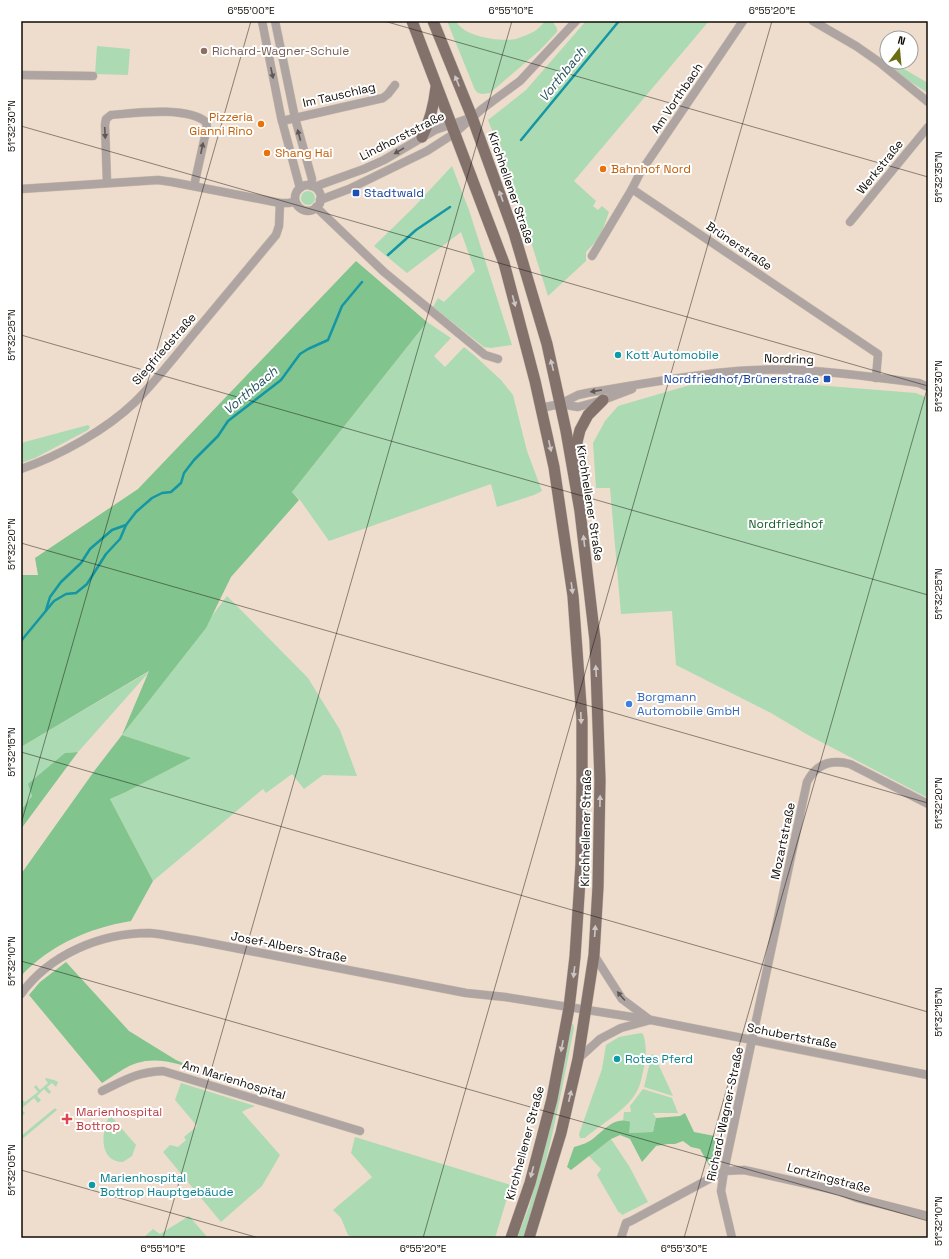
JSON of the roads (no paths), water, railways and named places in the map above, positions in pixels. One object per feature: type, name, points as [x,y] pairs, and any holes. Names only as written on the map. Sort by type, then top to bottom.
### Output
[{"type":"main road","name":"Kirchhellener Straße","points":[[412,21],[504,263],[541,408],[558,485],[573,596],[582,719],[582,864],[576,957],[569,1008],[552,1099],[530,1183],[511,1238]]},
{"type":"main road","name":"Kirchhellener Straße","points":[[433,21],[472,117],[514,233],[545,338],[575,477],[595,640],[600,780],[598,887],[594,955],[578,1059],[557,1149],[529,1238]]},
{"type":"main road","points":[[422,137],[428,126],[435,100],[436,86]]},
{"type":"main road","points":[[575,477],[580,466],[578,442],[580,430],[588,416],[603,400]]},
{"type":"street","points":[[262,21],[282,121],[300,188]]},
{"type":"street","points":[[275,21],[295,118],[312,179],[312,186],[319,193],[318,203],[312,210],[304,210],[298,206],[295,195],[300,188],[312,186]]},
{"type":"street","points":[[472,117],[520,81],[576,21]]},
{"type":"street","name":"Am Vorthbach","points":[[632,189],[640,173],[743,21]]},
{"type":"street","points":[[813,21],[856,46],[879,62],[928,102]]},
{"type":"street","points":[[21,75],[93,76]]},
{"type":"street","name":"Im Tauschlag","points":[[282,121],[383,98],[396,85]]},
{"type":"street","points":[[108,183],[106,119],[111,115],[165,112],[180,113],[201,118],[206,122],[207,127],[194,186]]},
{"type":"street","name":"Lindhorststraße","points":[[318,203],[427,151],[453,128],[472,117]]},
{"type":"street","name":"Werkstraße","points":[[850,222],[928,127]]},
{"type":"street","name":"Lindhorststraße","points":[[312,186],[358,172],[378,163],[435,130],[453,128]]},
{"type":"street","points":[[21,189],[158,180],[280,203],[296,202]]},
{"type":"street","points":[[592,256],[632,189]]},
{"type":"street","name":"Brünerstraße","points":[[632,189],[878,354],[876,378]]},
{"type":"street","name":"Siegfriedstraße","points":[[21,469],[38,463],[70,447],[109,423],[135,402],[168,365],[276,235],[279,226],[280,203]]},
{"type":"street","points":[[318,203],[384,272],[485,355],[498,359]]},
{"type":"street","name":"Nordring","points":[[541,408],[560,404],[578,395],[587,393],[695,375],[752,370],[781,370],[919,382],[928,387]]},
{"type":"street","name":"Nordring","points":[[560,404],[578,407],[603,400],[648,383]]},
{"type":"street","name":"Mozartstraße","points":[[752,1041],[803,800],[810,776],[823,764],[842,762],[865,771],[928,804]]},
{"type":"street","name":"Josef-Albers-Straße","points":[[21,994],[28,984],[51,964],[75,949],[99,940],[124,935],[150,933],[194,940],[466,993],[512,998],[569,1008]]},
{"type":"street","name":"Schubertstraße","points":[[594,955],[622,998],[651,1020]]},
{"type":"street","points":[[569,1008],[586,1011]]},
{"type":"street","name":"Schubertstraße","points":[[586,1011],[651,1020],[928,1075]]},
{"type":"street","name":"Schubertstraße","points":[[578,1059],[600,1039],[621,1028],[651,1020]]},
{"type":"street","name":"Richard-Wagner-Straße","points":[[732,1238],[721,1191],[752,1041]]},
{"type":"street","name":"Am Marienhospital","points":[[102,1091],[134,1075],[163,1071],[360,1131]]},
{"type":"street","name":"Lortzingstraße","points":[[724,1171],[744,1170],[808,1183],[839,1191],[857,1198],[928,1216]]},
{"type":"street","points":[[621,1238],[626,1224],[631,1220],[724,1171]]},
{"type":"waterway","name":"Vorthbach","points":[[521,140],[619,21]]},
{"type":"waterway","name":"Vorthbach","points":[[388,255],[416,230],[450,207]]},
{"type":"waterway","name":"Vorthbach","points":[[21,641],[54,601],[66,594],[76,593],[87,584],[106,554],[120,539],[126,525],[136,512],[152,498],[162,493],[171,492],[181,483],[184,473],[194,460],[218,436],[228,421],[281,380],[300,354],[328,340],[342,306],[362,282]]},
{"type":"waterway","name":"Vorthbach","points":[[46,610],[50,597],[61,582],[81,563],[90,549],[112,530],[126,525]]},
{"type":"place","name":"Richard-Wagner-Schule","points":[[204,51]]},
{"type":"place","name":"Pizzeria Gianni Rino","points":[[261,124]]},
{"type":"place","name":"Shang Hai","points":[[267,153]]},
{"type":"place","name":"Bahnhof Nord","points":[[603,169]]},
{"type":"place","name":"Stadtwald","points":[[356,193]]},
{"type":"place","name":"Kott Automobile","points":[[618,355]]},
{"type":"place","name":"Nordfriedhof/Brünerstraße","points":[[827,379]]},
{"type":"place","name":"Borgmann Automobile GmbH","points":[[629,704]]},
{"type":"place","name":"Rotes Pferd","points":[[617,1059]]},
{"type":"place","name":"Marienhospital Bottrop","points":[[67,1119]]},
{"type":"place","name":"Marienhospital Bottrop Hauptgebäude","points":[[92,1185]]},
{"type":"park label","name":"Nordfriedhof","points":[[786,524]]}]
